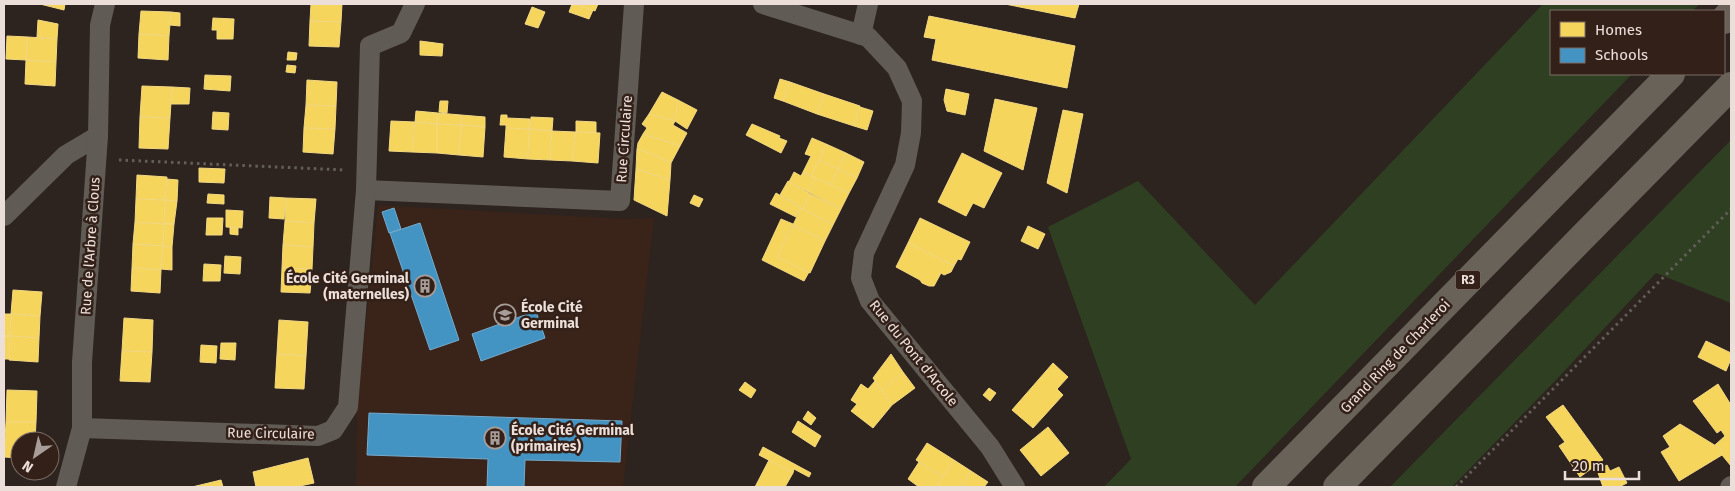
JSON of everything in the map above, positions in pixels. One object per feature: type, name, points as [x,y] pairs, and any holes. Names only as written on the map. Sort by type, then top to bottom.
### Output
[{"type":"highway","name":"Grand Ring de Charleroi","points":[[1266,487],[1670,75]]},
{"type":"highway","points":[[1337,487],[1731,86]]},
{"type":"street","name":"Rue de l'Arbre à Clous","points":[[66,487],[82,428],[82,362],[98,136],[100,26],[104,4]]},
{"type":"street","name":"Rue Circulaire","points":[[82,428],[318,436],[333,430],[348,407],[366,180],[370,46],[401,33],[415,4]]},
{"type":"street","name":"Rue Circulaire","points":[[366,180],[620,201],[634,4]]},
{"type":"street","name":"Rue du Pont d'Arcole","points":[[763,4],[868,37],[897,68],[912,101],[911,133],[905,165],[864,253],[861,278],[870,301],[990,447],[1015,487]]},
{"type":"street","points":[[860,35],[868,4]]},
{"type":"street","points":[[4,216],[66,156],[98,136]]},
{"type":"path","points":[[96,159],[366,180]]},
{"type":"path","points":[[1456,487],[1731,209]]},
{"type":"shaded area","name":"École Cité Germinal","points":[[378,205],[624,219],[654,218],[623,487],[356,487],[357,411]]},
{"type":"green space","points":[[1543,4],[1700,4],[1693,10],[1550,10],[1550,75],[1631,75],[1235,487],[1104,487],[1131,459],[1048,227],[1138,181],[1255,305]]},
{"type":"green space","points":[[1731,140],[1731,303],[1656,273],[1452,487],[1390,487]]},
{"type":"building: Homes","points":[[40,4],[65,4],[64,10]]},
{"type":"building: Homes","points":[[311,4],[342,4],[341,22],[310,21]]},
{"type":"building: Homes","points":[[572,4],[593,10],[589,19],[569,12]]},
{"type":"building: Homes","points":[[576,4],[598,4],[595,11]]},
{"type":"building: Homes","points":[[1005,4],[1079,4],[1075,18]]},
{"type":"building: Homes","points":[[532,7],[545,12],[538,28],[525,24]]},
{"type":"building: Homes","points":[[141,11],[171,12],[169,36],[139,34]]},
{"type":"building: Homes","points":[[171,12],[180,13],[180,26],[170,25]]},
{"type":"building: Homes","points":[[929,16],[1075,46],[1067,88],[932,60],[936,39],[924,37]]},
{"type":"building: Homes","points":[[213,18],[234,19],[233,39],[217,39],[217,30],[212,30]]},
{"type":"building: Homes","points":[[38,20],[58,24],[57,39],[37,37]]},
{"type":"building: Homes","points":[[310,21],[341,22],[339,47],[309,46]]},
{"type":"building: Homes","points":[[139,34],[169,36],[168,60],[138,58]]},
{"type":"building: Homes","points":[[7,36],[28,37],[26,60],[6,59]]},
{"type":"building: Homes","points":[[28,37],[57,39],[56,62],[26,60]]},
{"type":"building: Homes","points":[[420,41],[443,44],[442,56],[420,55]]},
{"type":"building: Homes","points":[[288,52],[297,53],[296,60],[287,60]]},
{"type":"building: Homes","points":[[26,60],[56,62],[55,86],[25,84]]},
{"type":"building: Homes","points":[[287,65],[296,66],[295,73],[286,72]]},
{"type":"building: Homes","points":[[205,75],[231,76],[230,91],[204,89]]},
{"type":"building: Homes","points":[[780,79],[790,82],[783,101],[774,98]]},
{"type":"building: Homes","points":[[307,80],[337,82],[336,106],[306,105]]},
{"type":"building: Homes","points":[[790,82],[824,94],[817,114],[783,101]]},
{"type":"building: Homes","points":[[142,86],[172,87],[170,118],[140,117]]},
{"type":"building: Homes","points":[[172,87],[190,88],[189,104],[171,104]]},
{"type":"building: Homes","points":[[946,89],[969,94],[965,115],[947,111],[944,100]]},
{"type":"building: Homes","points":[[662,92],[678,100],[675,121],[649,114]]},
{"type":"building: Homes","points":[[824,94],[860,106],[854,126],[817,114]]},
{"type":"building: Homes","points":[[995,99],[1037,108],[1023,170],[984,151]]},
{"type":"building: Homes","points":[[678,100],[697,110],[687,129],[675,121]]},
{"type":"building: Homes","points":[[440,101],[448,101],[447,113],[439,112]]},
{"type":"building: Homes","points":[[306,105],[336,106],[335,129],[304,128]]},
{"type":"building: Homes","points":[[860,107],[873,111],[867,130],[854,126]]},
{"type":"building: Homes","points":[[1063,110],[1083,114],[1067,193],[1047,183]]},
{"type":"building: Homes","points":[[416,111],[438,113],[437,124],[415,122]]},
{"type":"building: Homes","points":[[213,112],[229,113],[228,130],[212,129]]},
{"type":"building: Homes","points":[[438,113],[461,115],[462,125],[437,124]]},
{"type":"building: Homes","points":[[649,114],[675,121],[673,125],[687,133],[680,146],[643,134],[647,128],[642,124]]},
{"type":"building: Homes","points":[[461,115],[485,117],[485,127],[462,125]]},
{"type":"building: Homes","points":[[501,115],[507,115],[507,118],[530,119],[530,129],[506,128],[506,125],[500,125]]},
{"type":"building: Homes","points":[[140,117],[170,118],[168,149],[139,148]]},
{"type":"building: Homes","points":[[531,117],[553,118],[552,131],[530,129]]},
{"type":"building: Homes","points":[[391,121],[415,122],[412,152],[389,151]]},
{"type":"building: Homes","points":[[576,121],[596,122],[596,133],[576,132]]},
{"type":"building: Homes","points":[[415,122],[437,124],[437,153],[412,152]]},
{"type":"building: Homes","points":[[437,124],[461,125],[459,155],[437,153]]},
{"type":"building: Homes","points":[[752,124],[787,141],[781,153],[746,135]]},
{"type":"building: Homes","points":[[461,125],[485,127],[483,157],[459,155]]},
{"type":"building: Homes","points":[[304,128],[335,129],[333,154],[303,152]]},
{"type":"building: Homes","points":[[506,128],[529,129],[528,159],[504,157]]},
{"type":"building: Homes","points":[[529,129],[552,131],[550,160],[528,159]]},
{"type":"building: Homes","points":[[552,131],[576,132],[572,161],[550,160]]},
{"type":"building: Homes","points":[[576,132],[600,133],[598,163],[572,161]]},
{"type":"building: Homes","points":[[643,134],[680,146],[671,163],[637,149]]},
{"type":"building: Homes","points":[[812,138],[826,144],[812,176],[803,172],[811,156],[805,154]]},
{"type":"building: Homes","points":[[826,144],[846,153],[838,169],[819,160]]},
{"type":"building: Homes","points":[[637,149],[671,163],[670,180],[636,169]]},
{"type":"building: Homes","points":[[846,153],[864,162],[857,178],[838,169]]},
{"type":"building: Homes","points":[[962,153],[1002,173],[984,208],[973,203],[966,216],[938,202]]},
{"type":"building: Homes","points":[[819,160],[838,169],[830,185],[811,177]]},
{"type":"building: Homes","points":[[199,168],[225,169],[224,183],[199,182]]},
{"type":"building: Homes","points":[[636,169],[670,180],[667,216],[634,200]]},
{"type":"building: Homes","points":[[838,169],[857,178],[849,193],[830,185]]},
{"type":"building: Homes","points":[[794,172],[801,176],[803,172],[815,178],[808,192],[789,182]]},
{"type":"building: Homes","points":[[137,175],[167,177],[165,200],[136,199]]},
{"type":"building: Homes","points":[[815,178],[849,193],[841,209],[808,192]]},
{"type":"building: Homes","points":[[167,179],[178,180],[177,201],[165,200]]},
{"type":"building: Homes","points":[[788,181],[810,194],[803,209],[780,195]]},
{"type":"building: Homes","points":[[776,193],[801,208],[796,217],[770,204]]},
{"type":"building: Homes","points":[[208,194],[224,195],[224,204],[207,203]]},
{"type":"building: Homes","points":[[810,194],[841,209],[833,225],[803,209]]},
{"type":"building: Homes","points":[[694,195],[703,199],[699,207],[690,203]]},
{"type":"building: Homes","points":[[270,197],[286,198],[284,219],[269,218]]},
{"type":"building: Homes","points":[[286,198],[316,199],[314,223],[285,221]]},
{"type":"building: Homes","points":[[136,199],[165,200],[164,224],[135,222]]},
{"type":"building: Homes","points":[[165,200],[177,201],[174,224],[164,224]]},
{"type":"building: Homes","points":[[801,208],[833,225],[825,241],[793,225]]},
{"type":"building: Homes","points":[[226,210],[243,211],[242,228],[226,227]]},
{"type":"building: Homes","points":[[207,218],[223,218],[222,235],[206,235]]},
{"type":"building: Homes","points":[[920,218],[970,242],[961,260],[958,259],[954,266],[908,243]]},
{"type":"building: Homes","points":[[781,219],[793,224],[777,257],[809,272],[804,281],[762,260]]},
{"type":"building: Homes","points":[[285,221],[314,223],[313,247],[283,245]]},
{"type":"building: Homes","points":[[135,222],[164,224],[163,246],[133,244]]},
{"type":"building: Homes","points":[[164,224],[174,224],[172,247],[163,246]]},
{"type":"building: Homes","points":[[793,225],[825,241],[810,273],[777,257]]},
{"type":"building: Homes","points":[[1028,226],[1045,234],[1038,249],[1021,241]]},
{"type":"building: Homes","points":[[230,227],[238,228],[238,235],[230,234]]},
{"type":"building: Homes","points":[[908,243],[954,266],[951,272],[944,275],[941,273],[934,286],[929,286],[896,267]]},
{"type":"building: Homes","points":[[133,244],[163,246],[161,270],[132,268]]},
{"type":"building: Homes","points":[[283,245],[313,247],[312,269],[282,268]]},
{"type":"building: Homes","points":[[163,246],[172,247],[172,270],[161,269]]},
{"type":"building: Homes","points":[[225,256],[241,257],[240,274],[224,273]]},
{"type":"building: Homes","points":[[204,264],[221,265],[220,281],[203,281]]},
{"type":"building: Homes","points":[[132,268],[161,270],[160,293],[131,291]]},
{"type":"building: Homes","points":[[282,268],[312,269],[310,293],[281,292]]},
{"type":"building: Homes","points":[[13,290],[42,292],[40,316],[11,314]]},
{"type":"building: Homes","points":[[4,314],[11,314],[10,336],[4,336]]},
{"type":"building: Homes","points":[[11,314],[40,316],[39,338],[10,336]]},
{"type":"building: Homes","points":[[124,318],[153,320],[152,352],[122,351]]},
{"type":"building: Homes","points":[[279,320],[308,322],[306,356],[277,354]]},
{"type":"building: Homes","points":[[4,336],[10,336],[9,359],[4,359]]},
{"type":"building: Homes","points":[[10,336],[39,338],[38,362],[9,360]]},
{"type":"building: Homes","points":[[1706,341],[1731,353],[1731,359],[1726,371],[1698,357]]},
{"type":"building: Homes","points":[[221,343],[236,343],[235,360],[220,359]]},
{"type":"building: Homes","points":[[201,345],[217,346],[216,363],[200,362]]},
{"type":"building: Homes","points":[[122,351],[152,352],[150,382],[120,381]]},
{"type":"building: Homes","points":[[277,354],[306,356],[304,389],[275,388]]},
{"type":"building: Homes","points":[[891,354],[903,372],[882,391],[873,378]]},
{"type":"building: Homes","points":[[1053,363],[1068,377],[1057,389],[1063,395],[1033,428],[1012,410]]},
{"type":"building: Homes","points":[[903,372],[915,388],[892,405],[882,391]]},
{"type":"building: Homes","points":[[875,381],[892,405],[873,428],[851,411],[857,404],[851,400],[861,384],[868,389]]},
{"type":"building: Homes","points":[[745,382],[756,390],[751,398],[739,390]]},
{"type":"building: Homes","points":[[1718,384],[1731,405],[1731,466],[1722,455],[1721,449],[1715,445],[1725,436],[1721,430],[1717,433],[1693,401]]},
{"type":"building: Homes","points":[[989,388],[996,393],[990,401],[983,395]]},
{"type":"building: Homes","points":[[7,390],[37,391],[36,422],[6,422]]},
{"type":"building: Homes","points":[[1563,405],[1603,460],[1580,477],[1559,446],[1565,442],[1546,417]]},
{"type":"building: Homes","points":[[808,411],[816,418],[811,425],[803,419]]},
{"type":"building: Homes","points":[[798,421],[821,436],[815,447],[792,432]]},
{"type":"building: Homes","points":[[6,422],[36,422],[36,431],[10,431],[10,457],[4,457]]},
{"type":"building: Homes","points":[[1680,424],[1721,449],[1722,455],[1679,481],[1661,452],[1670,447],[1663,436]]},
{"type":"building: Homes","points":[[1048,427],[1069,453],[1041,476],[1020,450]]},
{"type":"building: Homes","points":[[927,443],[954,460],[943,477],[916,460]]},
{"type":"building: Homes","points":[[763,447],[811,473],[809,477],[794,469],[793,473],[759,455]]},
{"type":"building: Homes","points":[[308,458],[314,483],[295,487],[256,487],[253,472]]},
{"type":"building: Homes","points":[[769,460],[793,473],[785,487],[755,487]]},
{"type":"building: Homes","points":[[954,460],[971,471],[961,487],[936,487]]},
{"type":"building: Homes","points":[[919,462],[943,477],[936,487],[919,487],[908,479]]},
{"type":"building: Homes","points":[[1607,465],[1610,471],[1619,467],[1627,483],[1619,487],[1603,487],[1597,470]]},
{"type":"building: Homes","points":[[971,471],[988,482],[984,487],[961,487]]},
{"type":"building: Homes","points":[[221,480],[223,487],[192,487]]},
{"type":"building: Schools","points":[[394,208],[401,229],[389,233],[382,212]]},
{"type":"building: Schools","name":"École Cité Germinal (maternelles)","points":[[420,223],[459,340],[430,350],[390,233]]},
{"type":"building: Schools","points":[[536,311],[545,338],[481,361],[472,334]]},
{"type":"building: Schools","name":"École Cité Germinal (primaires)","points":[[369,413],[622,421],[620,462],[525,460],[524,487],[487,487],[488,459],[367,455]]},
{"type":"place","name":"École Cité Germinal (maternelles)","points":[[425,286]]},
{"type":"place","name":"École Cité Germinal","points":[[505,315]]},
{"type":"place","name":"École Cité Germinal (primaires)","points":[[495,438]]}]
